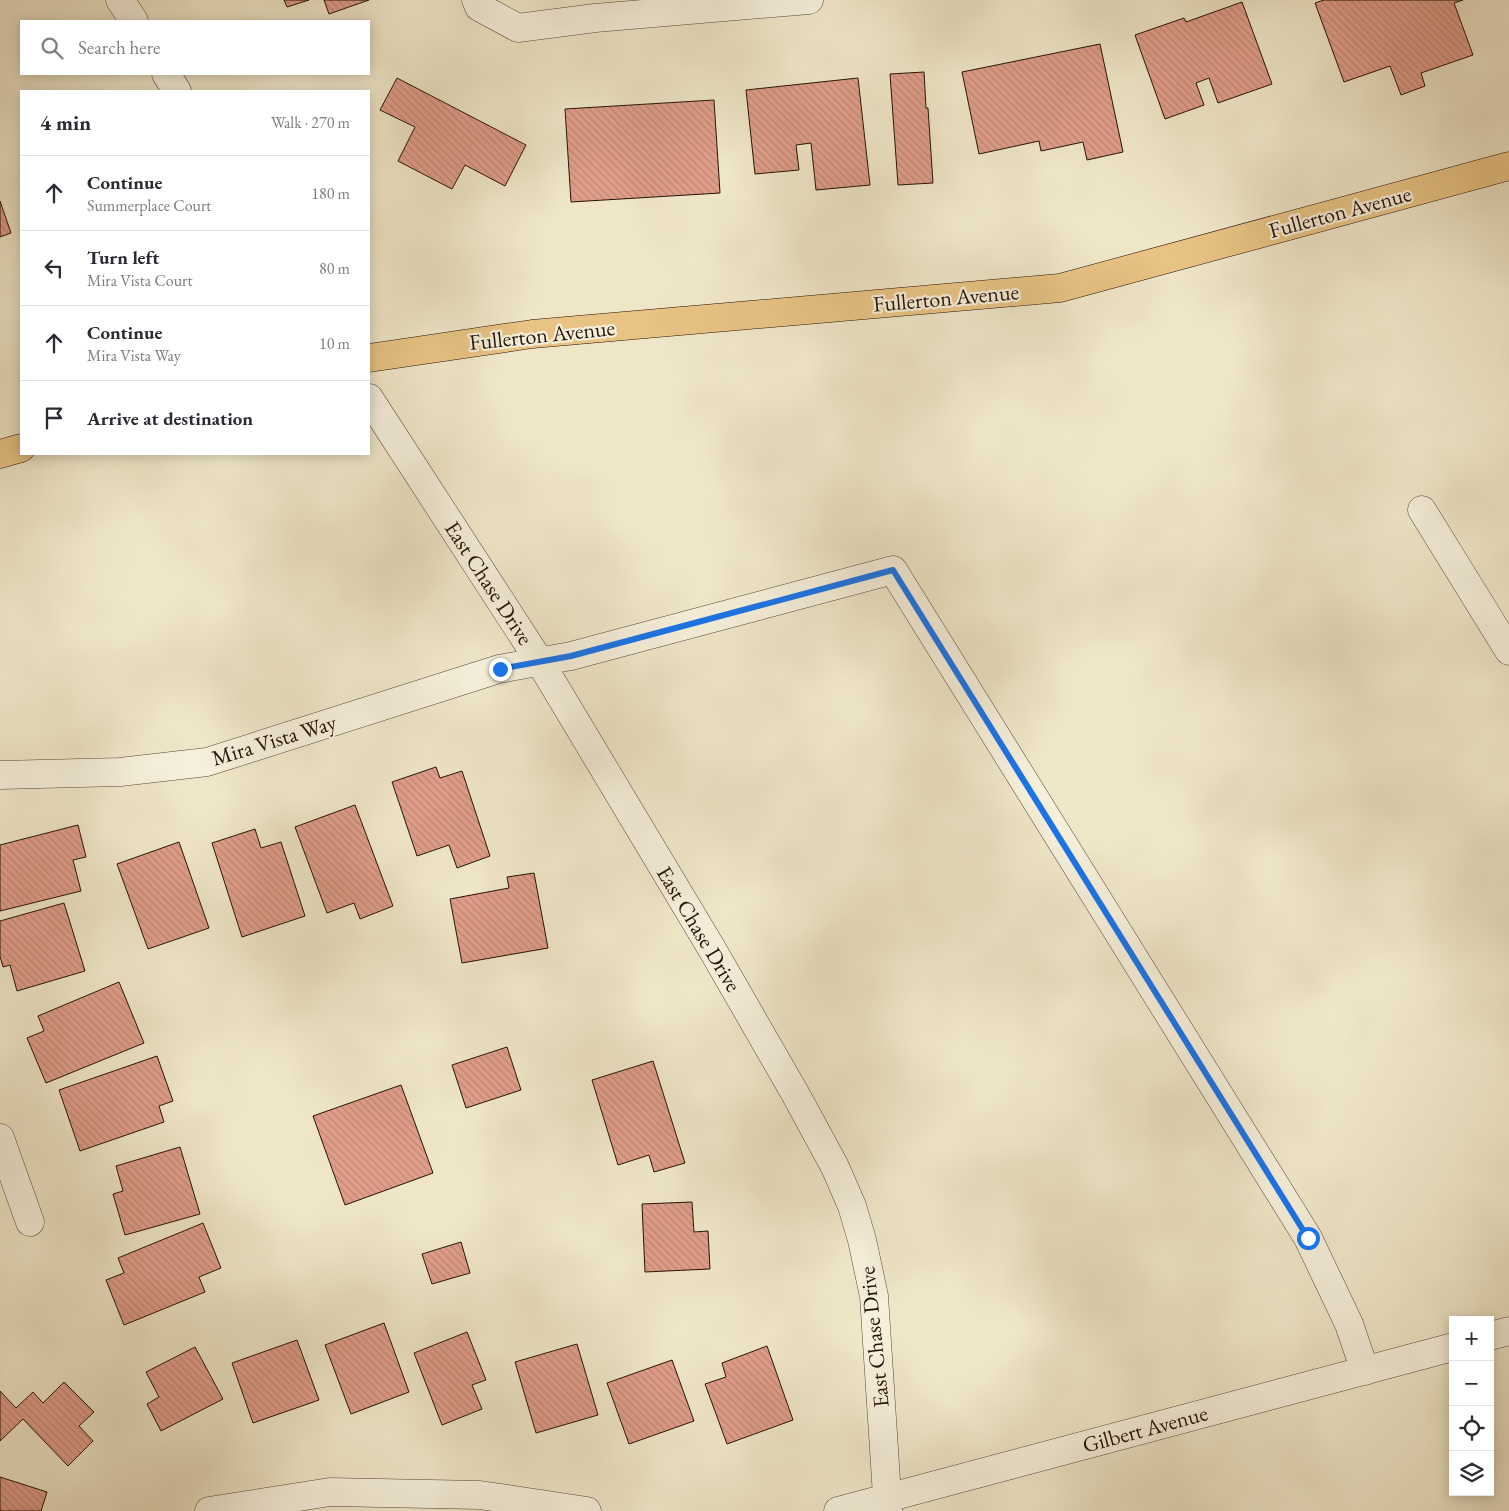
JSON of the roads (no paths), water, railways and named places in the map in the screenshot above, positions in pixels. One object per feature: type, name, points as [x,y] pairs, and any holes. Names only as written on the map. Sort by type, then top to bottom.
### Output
[{"type":"main road","name":"Fullerton Avenue","points":[[370,358],[532,334],[1060,288],[1509,166]]},
{"type":"main road","points":[[0,454],[20,448]]},
{"type":"street","points":[[120,0],[133,20]]},
{"type":"street","points":[[477,3],[518,28],[595,18],[809,0]]},
{"type":"street","points":[[167,75],[176,90]]},
{"type":"street","name":"East Chase Drive","points":[[370,400],[540,662],[712,949],[835,1167],[852,1206],[862,1240],[874,1296],[888,1504]]},
{"type":"street","points":[[1422,510],[1509,651]]},
{"type":"street","name":"Mira Vista Way","points":[[0,776],[120,772],[207,762],[499,669],[571,656],[893,570],[1308,1238],[1348,1324],[1365,1371]]},
{"type":"street","points":[[0,1138],[30,1222]]},
{"type":"street","points":[[1494,1335],[1509,1331]]},
{"type":"street","name":"Gilbert Avenue","points":[[838,1511],[888,1504],[1449,1348]]},
{"type":"street","points":[[209,1511],[330,1492],[480,1495],[587,1511]]}]
